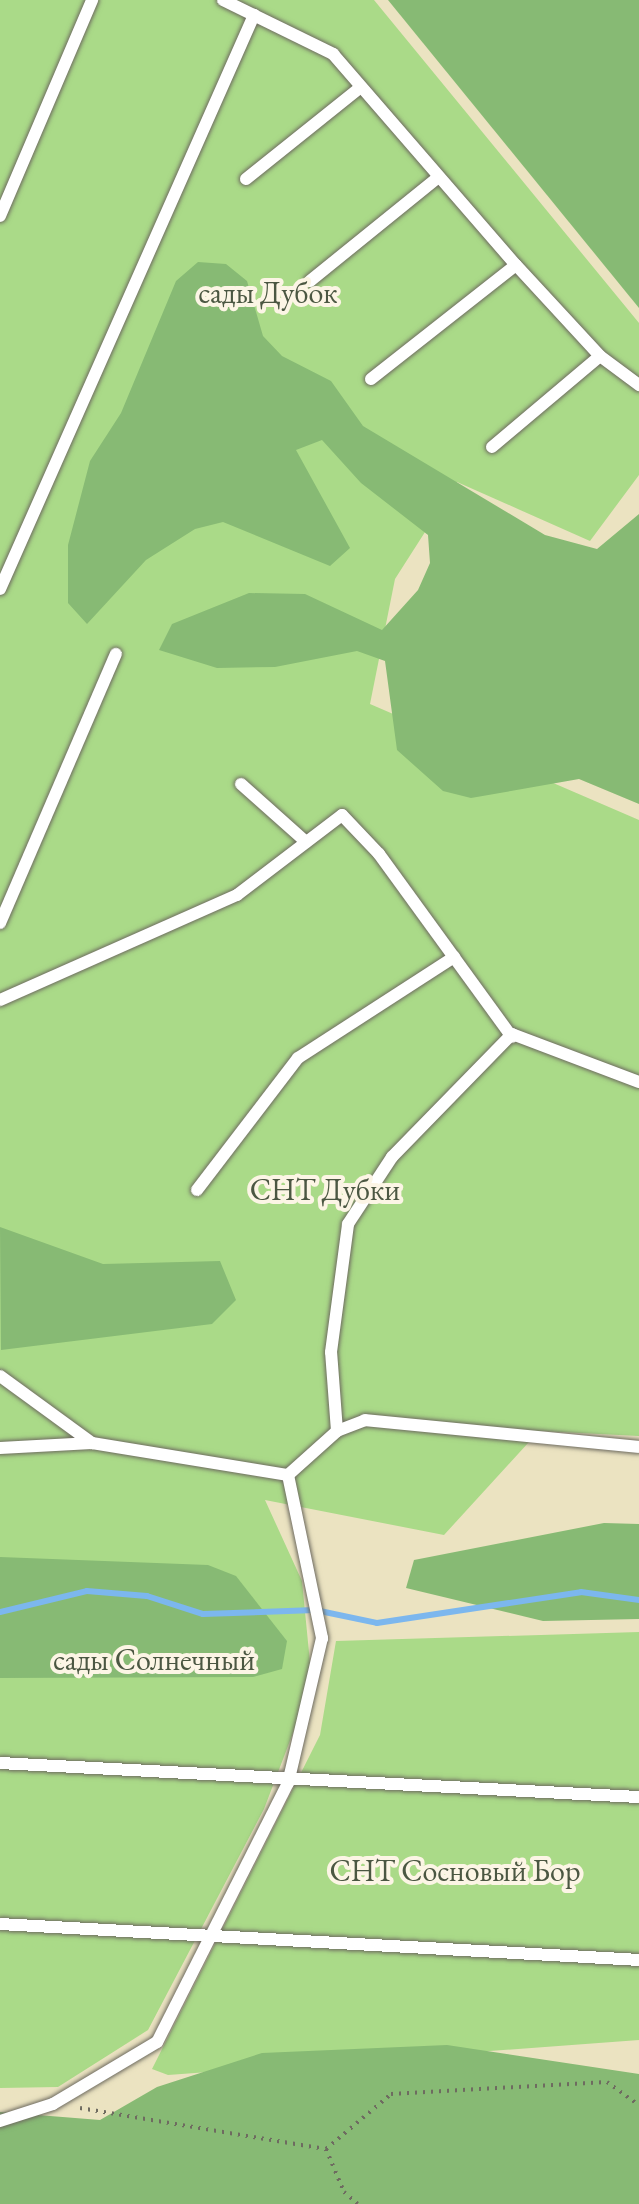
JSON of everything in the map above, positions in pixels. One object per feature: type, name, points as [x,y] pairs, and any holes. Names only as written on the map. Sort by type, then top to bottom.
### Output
[{"type":"lane","points":[[0,216],[92,0]]},
{"type":"lane","points":[[223,0],[333,54],[437,178],[600,356],[639,385]]},
{"type":"lane","points":[[0,589],[254,15]]},
{"type":"lane","points":[[246,179],[361,87]]},
{"type":"lane","points":[[310,281],[437,178]]},
{"type":"lane","points":[[371,379],[516,265]]},
{"type":"lane","points":[[492,447],[600,356]]},
{"type":"lane","points":[[0,923],[116,654]]},
{"type":"lane","points":[[241,784],[306,842]]},
{"type":"lane","points":[[0,1000],[237,895],[342,815],[379,854],[512,1037],[639,1082]]},
{"type":"lane","points":[[197,1190],[298,1058],[454,957]]},
{"type":"lane","points":[[337,1431],[331,1352],[348,1224],[392,1157],[512,1037]]},
{"type":"lane","points":[[0,1376],[92,1443]]},
{"type":"lane","points":[[288,1475],[337,1431],[365,1420],[639,1447]]},
{"type":"lane","points":[[0,1448],[92,1443],[288,1475]]},
{"type":"lane","points":[[0,2121],[54,2103],[157,2042],[205,1937],[288,1783],[322,1638],[288,1475]]},
{"type":"lane","points":[[0,1763],[288,1783],[639,1797]]},
{"type":"lane","points":[[0,1924],[639,1960]]},
{"type":"path","points":[[54,2103],[326,2149],[391,2094],[607,2082],[639,2105]]},
{"type":"path","points":[[326,2149],[344,2192],[358,2204]]},
{"type":"green space","points":[[0,0],[374,0],[639,323],[639,475],[590,541],[457,482],[395,579],[370,704],[639,820],[639,1436],[539,1431],[444,1535],[265,1500],[302,1581],[312,1683],[264,1809],[148,2030],[58,2087],[0,2088]]},
{"type":"green space","points":[[388,0],[639,0],[639,308]]},
{"type":"green space","points":[[198,262],[226,264],[247,281],[263,336],[282,356],[331,381],[363,426],[545,535],[597,549],[639,514],[639,804],[579,779],[471,798],[443,791],[397,750],[385,661],[357,651],[275,667],[217,668],[159,650],[172,624],[249,593],[305,594],[382,630],[418,590],[430,563],[428,535],[361,483],[322,440],[296,450],[350,548],[330,566],[223,522],[195,529],[146,560],[87,624],[68,603],[68,545],[90,461],[121,413],[176,281]]},
{"type":"green space","points":[[0,1227],[103,1264],[220,1261],[236,1300],[212,1324],[1,1350]]},
{"type":"green space","points":[[604,1523],[639,1524],[639,1619],[543,1621],[406,1588],[414,1560]]},
{"type":"green space","name":"сады Солнечный","points":[[0,1557],[208,1565],[236,1576],[287,1641],[282,1669],[253,1677],[0,1678]]},
{"type":"green space","name":"СНТ Сосновый Бор","points":[[639,1632],[639,2040],[168,2075],[152,2069],[320,1735],[336,1641]]},
{"type":"green space","points":[[447,2045],[639,2074],[639,2204],[0,2204],[0,2112],[100,2120],[157,2087],[262,2053]]},
{"type":"waterway","points":[[0,1612],[87,1591],[147,1596],[203,1614],[315,1610],[377,1623],[581,1592],[639,1600]]},
{"type":"park label","name":"сады Дубок","points":[[268,293]]},
{"type":"park label","name":"СНТ Дубки","points":[[325,1190]]}]
